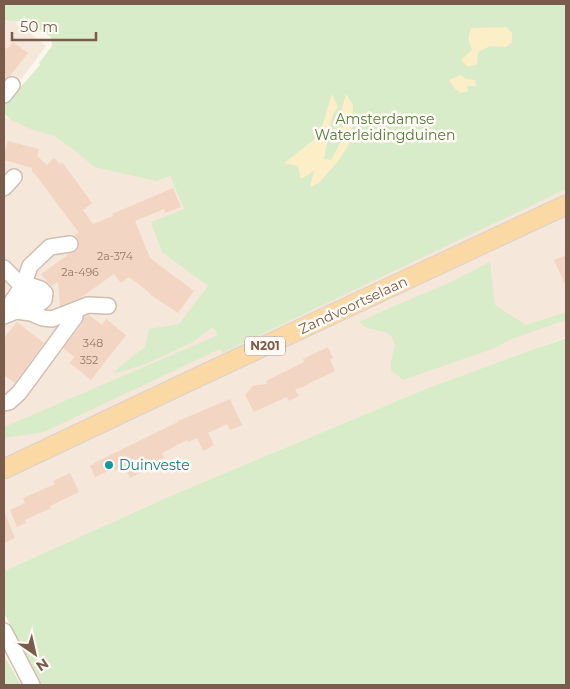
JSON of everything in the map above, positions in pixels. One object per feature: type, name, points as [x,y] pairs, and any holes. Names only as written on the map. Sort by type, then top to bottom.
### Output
[{"type":"main road","name":"Zandvoortselaan","points":[[4,469],[566,205]]},
{"type":"street","points":[[4,315],[24,283],[30,266],[50,247],[70,244]]},
{"type":"street","points":[[4,268],[17,281],[41,289],[45,293],[44,300],[39,304],[25,299],[13,300]]},
{"type":"street","points":[[4,315],[16,312],[30,313],[52,319],[88,305],[108,306]]},
{"type":"street","points":[[4,403],[9,402],[19,393],[75,317]]},
{"type":"street","points":[[4,632],[32,685]]},
{"type":"shaded area","points":[[4,12],[46,46],[4,102]]},
{"type":"shaded area","points":[[4,117],[170,176],[184,209],[566,168],[566,337],[428,388],[177,493],[4,571]]},
{"type":"green space","name":"Amsterdamse Waterleidingduinen","points":[[4,4],[566,4],[566,189],[222,353],[220,349],[44,432],[4,438],[4,427],[218,335],[213,327],[193,342],[146,364],[113,374],[145,347],[149,329],[179,324],[208,286],[162,252],[151,222],[184,209],[170,176],[156,181],[94,167],[54,136],[28,128],[11,120],[4,114],[4,106],[40,65],[39,63],[52,46],[51,37],[34,27],[18,21],[4,20]]},
{"type":"green space","points":[[490,262],[495,305],[526,325],[566,312],[566,320],[509,340],[495,348],[403,380],[391,370],[395,345],[392,337],[387,333],[365,327],[359,322],[451,282]]},
{"type":"green space","points":[[566,338],[566,685],[42,685],[4,613],[4,571],[177,493],[428,388]]},
{"type":"green space","points":[[4,655],[21,685],[4,685]]},
{"type":"sand","points":[[506,27],[512,33],[512,42],[506,47],[490,46],[478,52],[477,64],[468,67],[461,60],[472,50],[468,38],[471,28]]},
{"type":"sand","points":[[461,75],[466,79],[475,80],[476,86],[467,86],[468,91],[461,93],[455,89],[449,80]]},
{"type":"sand","points":[[332,94],[338,107],[332,116],[324,159],[331,160],[343,138],[342,108],[346,94],[353,105],[349,144],[340,159],[319,183],[310,187],[314,171],[301,179],[298,166],[284,163],[319,136]]},
{"type":"building","points":[[13,42],[28,53],[10,76],[4,80],[4,46],[7,49]]},
{"type":"building","points":[[8,141],[39,149],[37,156],[47,165],[54,158],[60,164],[62,162],[92,203],[83,210],[93,224],[173,188],[181,207],[165,213],[164,209],[135,221],[150,258],[194,291],[178,313],[129,277],[121,283],[114,274],[80,298],[60,306],[58,282],[51,286],[41,274],[76,251],[79,243],[74,235],[79,233],[32,172],[32,168],[4,160],[4,149]]},
{"type":"building","points":[[566,255],[566,287],[554,260]]},
{"type":"building","points":[[89,315],[102,325],[106,319],[126,335],[91,380],[70,363],[74,357],[63,348],[83,323],[84,317]]},
{"type":"building","points":[[17,322],[44,343],[15,383],[4,375],[4,338]]},
{"type":"building","points":[[328,347],[333,358],[330,359],[335,371],[304,387],[295,389],[299,396],[289,401],[287,397],[254,412],[245,395],[253,386],[267,384],[266,381],[304,362],[303,359]]},
{"type":"building","points":[[230,399],[242,425],[230,430],[227,424],[208,433],[214,445],[203,451],[197,438],[188,442],[187,440],[162,453],[164,458],[141,469],[142,472],[130,478],[124,466],[95,477],[90,466],[94,463],[178,421]]},
{"type":"building","points":[[70,473],[79,492],[25,520],[26,523],[17,527],[10,510],[25,503],[23,498],[55,484],[53,481]]},
{"type":"building","points":[[4,511],[15,538],[4,543]]},
{"type":"place","name":"Duinveste","points":[[109,465]]}]
